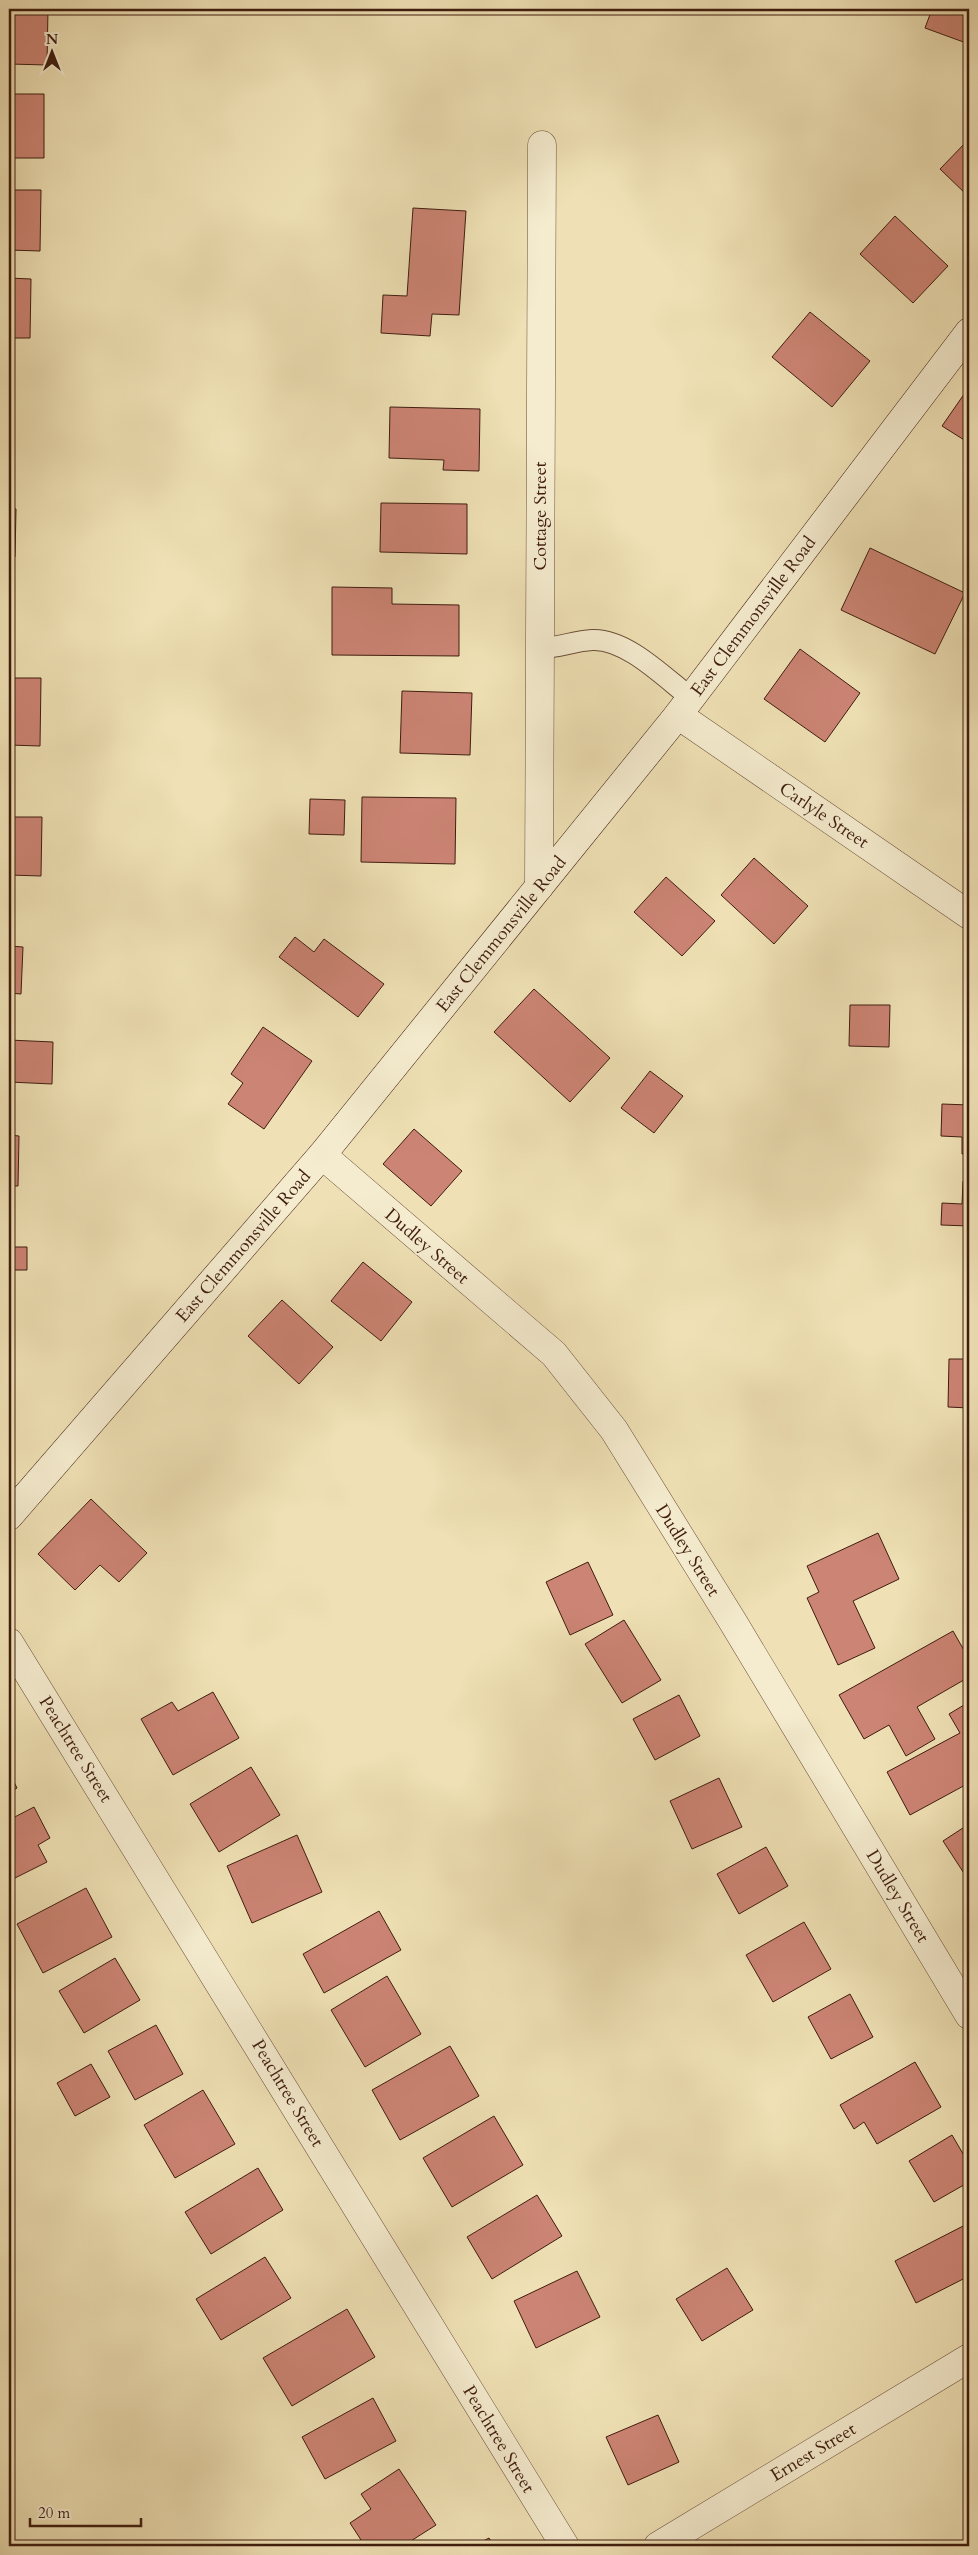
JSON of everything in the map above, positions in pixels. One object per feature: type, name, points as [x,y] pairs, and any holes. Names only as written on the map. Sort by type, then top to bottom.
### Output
[{"type":"street","name":"Cottage Street","points":[[538,887],[542,145]]},
{"type":"street","name":"East Clemmonsville Road","points":[[9,1516],[322,1155],[684,706],[969,332]]},
{"type":"street","name":"Carlyle Street","points":[[684,706],[969,915]]},
{"type":"street","name":"Dudley Street","points":[[322,1155],[554,1354],[614,1430],[733,1622],[969,2015]]},
{"type":"street","name":"Peachtree Street","points":[[9,1642],[565,2546]]},
{"type":"street","name":"Ernest Street","points":[[658,2546],[969,2358]]},
{"type":"lane","points":[[539,648],[558,647],[594,640],[607,642],[629,651],[684,706]]},
{"type":"building","points":[[9,9],[48,9],[47,65],[9,64]]},
{"type":"building","points":[[932,9],[969,9],[969,44],[925,28]]},
{"type":"building","points":[[9,94],[44,94],[44,158],[9,158]]},
{"type":"building","points":[[969,139],[969,197],[940,169]]},
{"type":"building","points":[[9,190],[41,190],[40,251],[9,250]]},
{"type":"building","points":[[413,208],[466,211],[459,315],[432,314],[430,336],[381,333],[383,295],[407,296]]},
{"type":"building","points":[[895,216],[948,266],[913,303],[860,254]]},
{"type":"building","points":[[9,278],[31,279],[30,338],[9,338]]},
{"type":"building","points":[[810,312],[870,361],[832,407],[772,357]]},
{"type":"building","points":[[969,387],[969,443],[942,426]]},
{"type":"building","points":[[390,407],[480,409],[479,471],[443,470],[444,460],[389,458]]},
{"type":"building","points":[[381,503],[467,504],[467,554],[380,552]]},
{"type":"building","points":[[9,508],[16,509],[15,557],[9,557]]},
{"type":"building","points":[[870,548],[965,593],[935,654],[841,610]]},
{"type":"building","points":[[332,587],[392,588],[392,604],[459,605],[459,656],[332,655]]},
{"type":"building","points":[[800,649],[860,693],[825,742],[764,699]]},
{"type":"building","points":[[9,678],[41,678],[40,746],[9,745]]},
{"type":"building","points":[[402,691],[472,693],[470,755],[400,753]]},
{"type":"building","points":[[362,797],[456,798],[455,864],[361,862]]},
{"type":"building","points":[[310,799],[345,800],[344,835],[309,834]]},
{"type":"building","points":[[9,800],[10,817],[42,817],[41,876],[9,875]]},
{"type":"building","points":[[754,858],[808,906],[774,944],[721,895]]},
{"type":"building","points":[[666,877],[715,921],[682,956],[634,912]]},
{"type":"building","points":[[295,937],[314,952],[324,939],[384,984],[358,1017],[279,957]]},
{"type":"building","points":[[9,946],[23,947],[21,994],[9,993]]},
{"type":"building","points":[[534,989],[610,1058],[570,1102],[494,1032]]},
{"type":"building","points":[[850,1005],[890,1005],[889,1047],[849,1046]]},
{"type":"building","points":[[263,1027],[312,1061],[264,1129],[228,1104],[243,1083],[231,1074]]},
{"type":"building","points":[[9,1040],[53,1042],[52,1084],[9,1082]]},
{"type":"building","points":[[650,1071],[683,1096],[654,1133],[621,1108]]},
{"type":"building","points":[[942,1104],[969,1105],[969,1154],[962,1154],[962,1137],[941,1136]]},
{"type":"building","points":[[414,1129],[462,1171],[431,1206],[383,1164]]},
{"type":"building","points":[[9,1135],[19,1136],[18,1186],[9,1186]]},
{"type":"building","points":[[963,1181],[969,1181],[969,1226],[941,1225],[942,1203],[962,1204]]},
{"type":"building","points":[[9,1247],[27,1247],[27,1270],[9,1270]]},
{"type":"building","points":[[363,1262],[412,1302],[381,1341],[331,1301]]},
{"type":"building","points":[[282,1300],[333,1347],[299,1384],[248,1336]]},
{"type":"building","points":[[949,1359],[969,1359],[969,1408],[948,1407]]},
{"type":"building","points":[[91,1499],[147,1553],[119,1582],[100,1565],[75,1590],[38,1554]]},
{"type":"building","points":[[878,1533],[899,1579],[853,1601],[875,1648],[838,1665],[807,1598],[819,1592],[807,1566]]},
{"type":"building","points":[[588,1562],[613,1615],[570,1635],[546,1582]]},
{"type":"building","points":[[624,1620],[661,1680],[622,1703],[585,1644]]},
{"type":"building","points":[[953,1631],[969,1659],[969,1677],[917,1707],[935,1739],[906,1756],[889,1725],[864,1739],[839,1695]]},
{"type":"building","points":[[213,1692],[239,1738],[173,1775],[141,1719],[172,1702],[178,1711]]},
{"type":"building","points":[[679,1695],[700,1736],[655,1760],[633,1719]]},
{"type":"building","points":[[969,1702],[969,1783],[910,1815],[887,1772],[960,1733],[949,1714]]},
{"type":"building","points":[[251,1767],[280,1815],[219,1852],[190,1804]]},
{"type":"building","points":[[9,1772],[17,1788],[9,1793]]},
{"type":"building","points":[[719,1778],[742,1827],[692,1849],[670,1801]]},
{"type":"building","points":[[34,1807],[50,1838],[38,1845],[47,1862],[9,1881],[9,1820]]},
{"type":"building","points":[[969,1824],[969,1881],[943,1841]]},
{"type":"building","points":[[297,1835],[322,1892],[252,1923],[227,1866]]},
{"type":"building","points":[[766,1847],[788,1886],[739,1914],[717,1874]]},
{"type":"building","points":[[86,1888],[112,1937],[43,1973],[17,1924]]},
{"type":"building","points":[[379,1911],[401,1950],[324,1993],[303,1954]]},
{"type":"building","points":[[804,1922],[831,1969],[773,2002],[746,1955]]},
{"type":"building","points":[[115,1958],[140,2000],[84,2033],[59,1991]]},
{"type":"building","points":[[387,1976],[421,2034],[365,2067],[331,2010]]},
{"type":"building","points":[[850,1994],[873,2037],[831,2059],[808,2017]]},
{"type":"building","points":[[156,2025],[183,2074],[135,2100],[108,2051]]},
{"type":"building","points":[[450,2046],[479,2096],[400,2140],[372,2090]]},
{"type":"building","points":[[915,2062],[941,2107],[877,2144],[864,2122],[854,2129],[840,2105]]},
{"type":"building","points":[[91,2064],[110,2097],[75,2116],[57,2083]]},
{"type":"building","points":[[203,2090],[235,2144],[175,2178],[144,2125]]},
{"type":"building","points":[[494,2116],[523,2165],[452,2207],[423,2158]]},
{"type":"building","points":[[952,2135],[969,2164],[969,2182],[934,2202],[909,2161]]},
{"type":"building","points":[[258,2168],[283,2210],[211,2254],[185,2212]]},
{"type":"building","points":[[537,2195],[562,2236],[492,2279],[467,2237]]},
{"type":"building","points":[[969,2223],[969,2276],[916,2303],[895,2261]]},
{"type":"building","points":[[265,2257],[291,2298],[221,2340],[196,2299]]},
{"type":"building","points":[[727,2268],[753,2310],[702,2341],[676,2299]]},
{"type":"building","points":[[577,2271],[600,2317],[536,2348],[514,2301]]},
{"type":"building","points":[[347,2309],[375,2357],[292,2406],[263,2358]]},
{"type":"building","points":[[373,2398],[396,2441],[325,2479],[302,2437]]},
{"type":"building","points":[[658,2415],[679,2462],[628,2485],[606,2437]]},
{"type":"building","points":[[399,2469],[436,2525],[403,2546],[365,2546],[350,2523],[371,2509],[361,2494]]},
{"type":"building","points":[[489,2538],[494,2546],[474,2546]]}]
